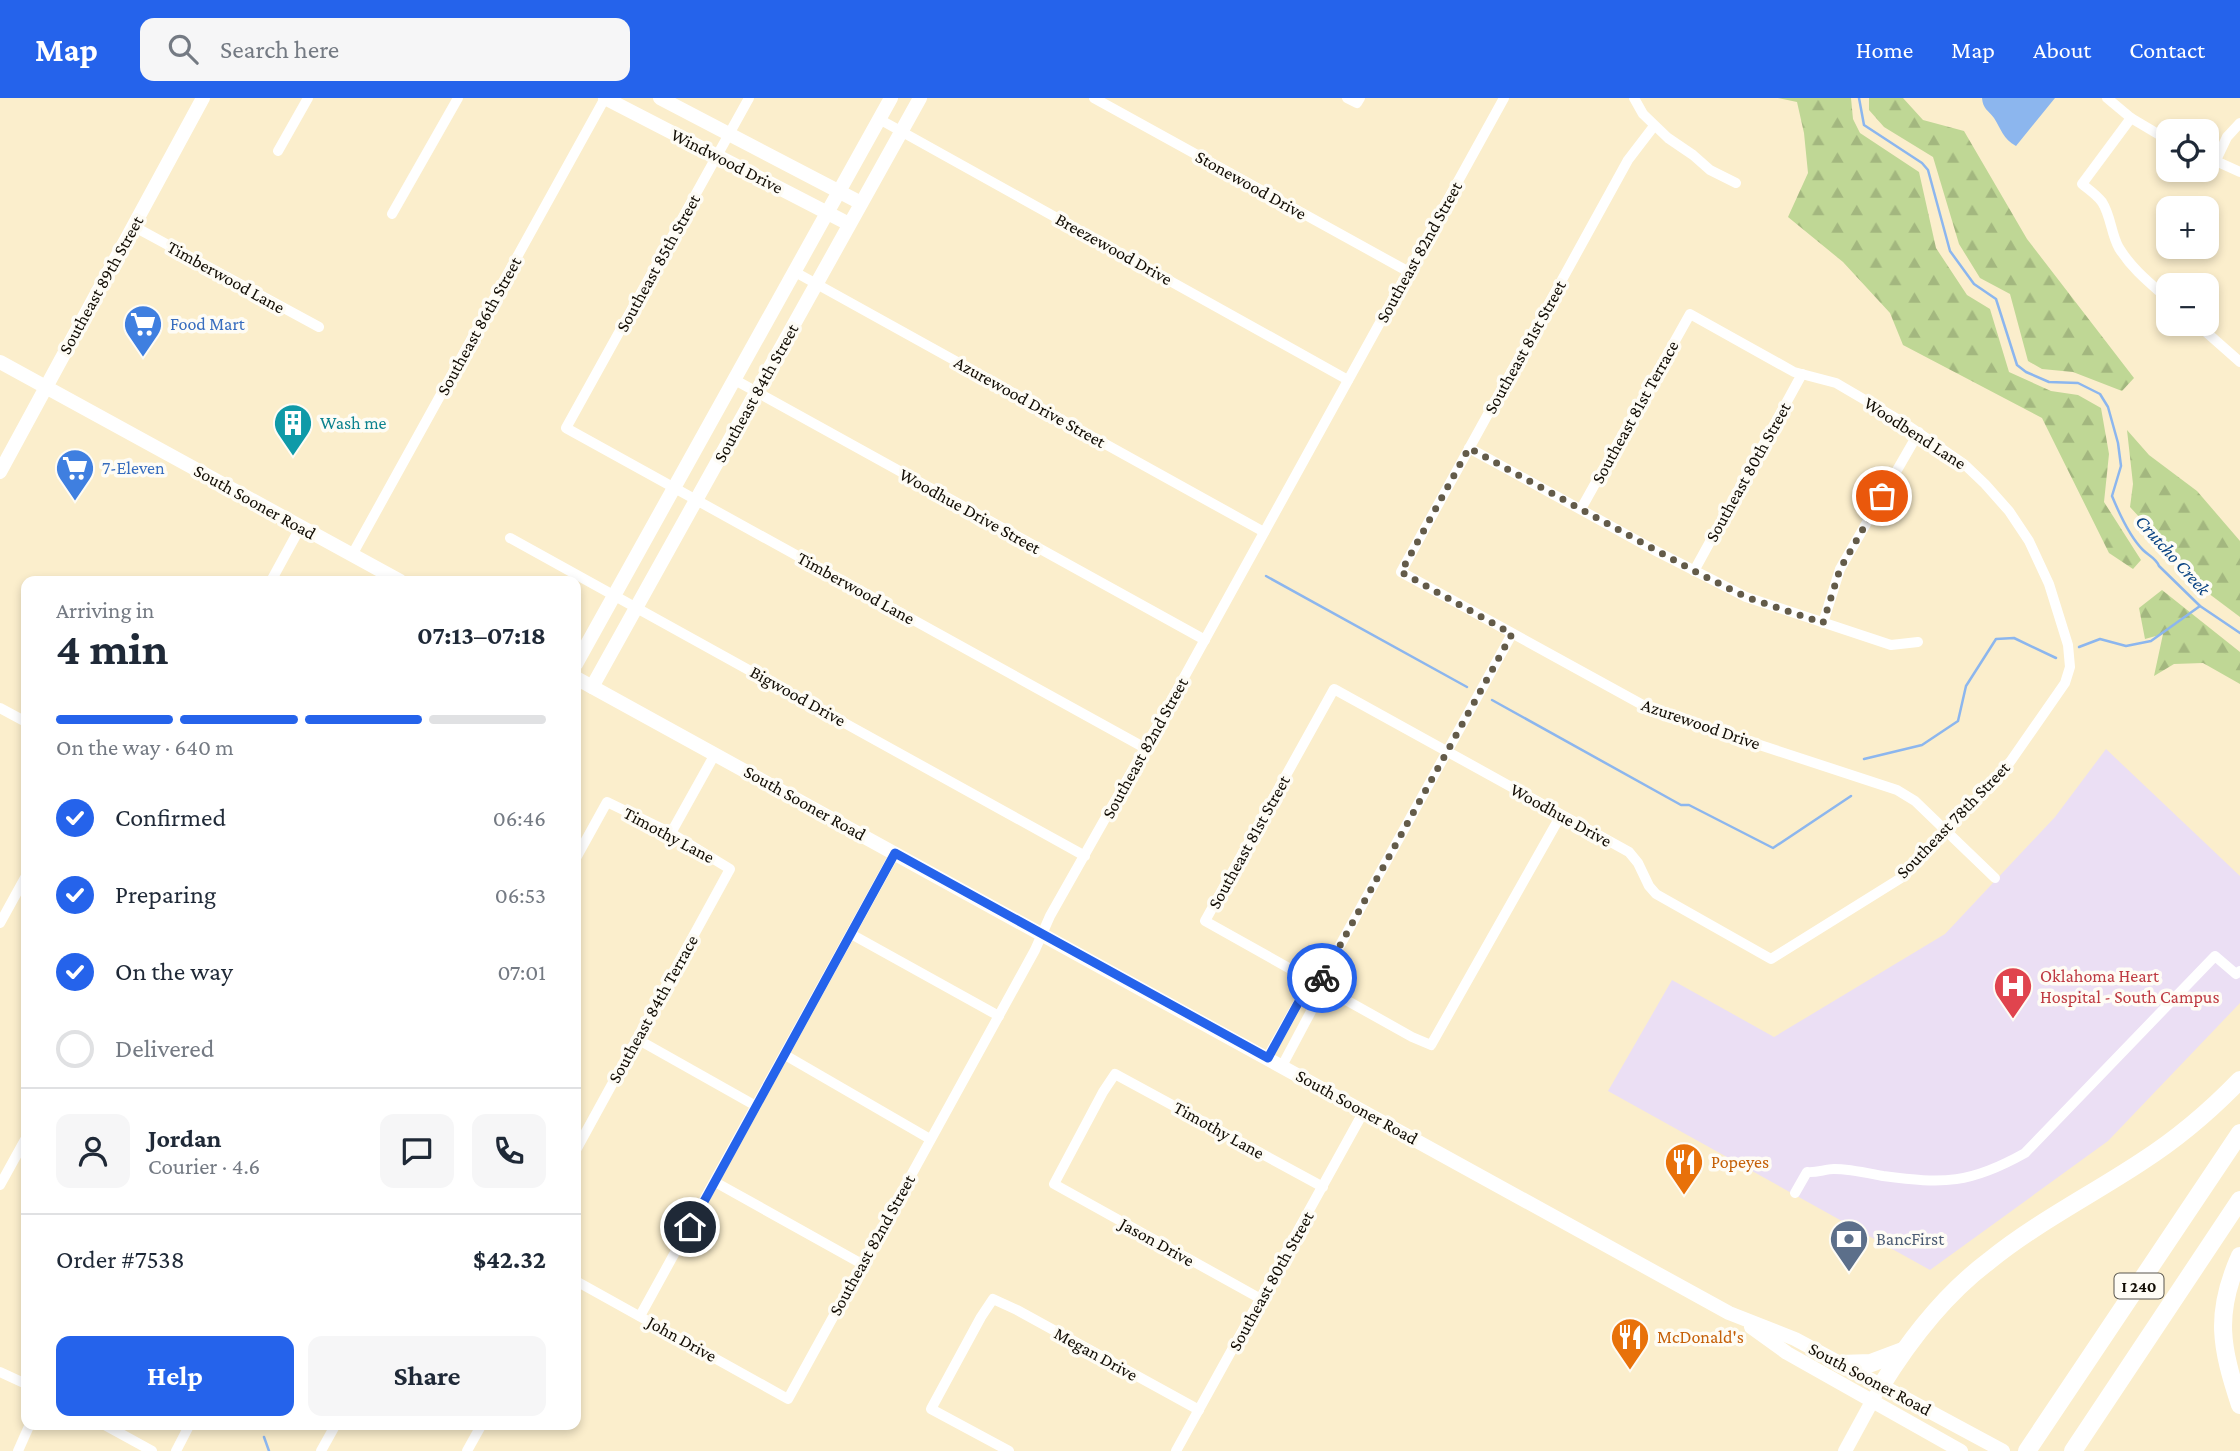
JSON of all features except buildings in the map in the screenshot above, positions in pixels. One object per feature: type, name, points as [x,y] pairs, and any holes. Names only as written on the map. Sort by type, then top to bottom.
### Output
[{"type":"highway","points":[[1881,1385],[1903,1351],[1959,1286],[1989,1260],[2143,1161],[2180,1134],[2240,1080]]},
{"type":"highway","name":"I 240","points":[[2027,1451],[2240,1133]]},
{"type":"highway","name":"I 240","points":[[2073,1451],[2240,1200]]},
{"type":"highway","points":[[2240,1256],[2226,1294],[2222,1322],[2224,1349],[2240,1405]]},
{"type":"highway","points":[[1840,1364],[1871,1363],[1903,1351]]},
{"type":"main road","name":"Southeast 89th Street","points":[[0,472],[204,98]]},
{"type":"main road","name":"Windwood Drive","points":[[605,98],[849,224]]},
{"type":"main road","name":"Windwood Drive","points":[[660,98],[861,203]]},
{"type":"main road","name":"Southeast 84th Street","points":[[581,655],[891,98]]},
{"type":"main road","name":"Southeast 84th Street","points":[[592,687],[919,98]]},
{"type":"main road","name":"South Sooner Road","points":[[0,362],[391,576]]},
{"type":"main road","name":"South Sooner Road","points":[[581,681],[1733,1314],[1795,1339],[2003,1451]]},
{"type":"main road","name":"South Sooner Road","points":[[1733,1314],[1787,1353],[1961,1451]]},
{"type":"main road","points":[[1845,1451],[1881,1385]]},
{"type":"street","points":[[278,151],[307,98]]},
{"type":"street","points":[[392,214],[458,98]]},
{"type":"street","name":"Southeast 86th Street","points":[[352,555],[605,98]]},
{"type":"street","name":"Southeast 85th Street","points":[[566,428],[749,98]]},
{"type":"street","name":"Stonewood Drive","points":[[1094,98],[1409,272]]},
{"type":"street","name":"Southeast 82nd Street","points":[[788,1399],[999,1016],[1049,916],[1085,856],[1504,98]]},
{"type":"street","points":[[1634,98],[1654,126],[1710,170],[1736,183]]},
{"type":"street","points":[[2107,98],[2131,118],[2156,133]]},
{"type":"street","points":[[2131,118],[2082,184],[2101,200],[2111,231],[2127,259],[2156,287]]},
{"type":"street","name":"Breezewood Drive","points":[[879,119],[1348,380]]},
{"type":"street","points":[[2219,148],[2240,122]]},
{"type":"street","name":"Southeast 81st Street","points":[[1401,572],[1628,160],[1654,126]]},
{"type":"street","points":[[2219,163],[2240,172]]},
{"type":"street","name":"Timberwood Lane","points":[[133,226],[319,327]]},
{"type":"street","name":"Azurewood Drive Street","points":[[795,272],[1264,533]]},
{"type":"street","name":"Woodbend Lane","points":[[1690,314],[1782,366],[1836,383],[1919,432],[1964,464],[2010,511],[2039,560],[2064,631]]},
{"type":"street","name":"Southeast 81st Terrace","points":[[1581,509],[1690,314]]},
{"type":"street","points":[[2211,336],[2240,362]]},
{"type":"street","name":"Southeast 80th Street","points":[[1694,571],[1802,374]]},
{"type":"street","name":"Woodhue Drive Street","points":[[735,380],[1205,640]]},
{"type":"street","name":"Timberwood Lane","points":[[566,428],[1145,748]]},
{"type":"street","points":[[1823,623],[1840,569],[1919,432]]},
{"type":"street","points":[[1469,448],[1746,597],[1891,645],[1918,642]]},
{"type":"street","points":[[274,576],[301,526]]},
{"type":"street","name":"Bigwood Drive","points":[[510,538],[579,576]]},
{"type":"street","name":"Azurewood Drive","points":[[1401,572],[1650,709],[1897,790],[1915,802],[1995,877]]},
{"type":"street","name":"Bigwood Drive","points":[[581,577],[1085,856]]},
{"type":"street","name":"Southeast 78th Street","points":[[1771,960],[1901,878],[2006,768],[2059,693],[2070,667],[2064,631]]},
{"type":"street","points":[[1282,1066],[1316,1002],[1318,985],[1512,634]]},
{"type":"street","name":"Southeast 81st Street","points":[[1318,985],[1205,921],[1334,689]]},
{"type":"street","name":"Woodhue Drive","points":[[1334,689],[1629,852],[1656,894],[1771,960]]},
{"type":"street","points":[[0,708],[21,719]]},
{"type":"street","points":[[670,833],[715,754]]},
{"type":"street","name":"Timothy Lane","points":[[581,849],[607,802],[670,833],[730,869]]},
{"type":"street","points":[[1318,985],[1412,1037],[1432,1045],[1561,815]]},
{"type":"street","points":[[640,1316],[895,853]]},
{"type":"street","name":"Southeast 84th Terrace","points":[[581,1141],[730,869]]},
{"type":"street","points":[[0,923],[21,885]]},
{"type":"street","points":[[851,934],[999,1016]]},
{"type":"street","points":[[1795,1193],[1807,1172],[1836,1169],[1941,1181],[1976,1177],[2004,1165],[2025,1153],[2215,956],[2236,974],[2240,971]]},
{"type":"street","points":[[1268,1058],[1302,996],[1318,985]]},
{"type":"street","points":[[638,1039],[756,1106]]},
{"type":"street","points":[[785,1055],[930,1139]]},
{"type":"street","name":"Timothy Lane","points":[[1054,1184],[1115,1074],[1323,1187]]},
{"type":"street","name":"Southeast 80th Street","points":[[1176,1451],[1364,1111]]},
{"type":"street","points":[[0,1185],[21,1147]]},
{"type":"street","points":[[715,1182],[862,1264]]},
{"type":"street","name":"Jason Drive","points":[[1054,1184],[1261,1299]]},
{"type":"street","name":"John Drive","points":[[581,1284],[788,1399]]},
{"type":"street","name":"Megan Drive","points":[[1009,1451],[931,1409],[993,1299],[1199,1410]]},
{"type":"street","points":[[0,1372],[21,1382]]},
{"type":"street","points":[[18,1451],[27,1430]]},
{"type":"street","points":[[114,1430],[152,1451]]},
{"type":"street","points":[[176,1451],[187,1430]]},
{"type":"street","points":[[321,1451],[333,1430]]},
{"type":"street","points":[[467,1451],[479,1430]]},
{"type":"shaded area","name":"Oklahoma Heart Hospital - South Campus","points":[[2106,749],[2240,876],[2240,1003],[2108,1141],[1930,1270],[1608,1091],[1672,980],[1774,1037],[1945,934],[2055,817]]},
{"type":"green space","points":[[1778,98],[1851,98],[1853,119],[1860,133],[1919,172],[1936,248],[1967,295],[1990,309],[2009,372],[2051,391],[2078,395],[2101,408],[2109,454],[2104,502],[2141,560],[2133,569],[2109,553],[2042,418],[1903,345],[1890,313],[1843,262],[1788,217],[1808,173],[1804,133],[1797,102]]},
{"type":"green space","points":[[1869,98],[1903,98],[1923,120],[1964,131],[2027,239],[2134,378],[2122,391],[2073,372],[2042,369],[2028,361],[2010,294],[1980,278],[1959,244],[1933,157],[1884,127],[1869,110]]},
{"type":"green space","points":[[2127,430],[2149,455],[2197,491],[2240,541],[2240,617],[2196,584],[2174,555],[2130,507],[2133,484]]},
{"type":"green space","points":[[2162,590],[2240,652],[2240,684],[2203,663],[2174,664],[2154,676],[2163,634],[2145,639],[2139,608]]},
{"type":"water","points":[[1982,98],[2055,98],[2016,146],[2005,137]]},
{"type":"waterway","name":"Crutcho Creek","points":[[1859,98],[1864,125],[1922,163],[1928,170],[1950,251],[1974,284],[1996,299],[2017,365],[2049,382],[2078,383],[2100,394],[2108,407],[2121,466],[2112,496],[2134,538],[2200,606],[2240,633]]},
{"type":"waterway","points":[[1266,576],[1467,687]]},
{"type":"waterway","points":[[2079,647],[2100,639],[2126,646],[2151,641],[2200,606]]},
{"type":"waterway","points":[[1864,759],[1922,745],[1958,721],[1966,686],[1996,639],[2014,638],[2056,658]]},
{"type":"waterway","points":[[1492,700],[1681,805],[1689,805],[1773,848],[1851,796]]},
{"type":"waterway","points":[[264,1437],[269,1451]]},
{"type":"way so far","points":[[1322,978],[1512,634],[1401,572],[1469,448],[1746,597],[1823,623],[1840,569],[1882,496]]},
{"type":"place","name":"Food Mart","points":[[143,358]]},
{"type":"place","name":"Wash me","points":[[293,457]]},
{"type":"place","name":"7-Eleven","points":[[75,502]]},
{"type":"place","name":"Oklahoma Heart Hospital - South Campus","points":[[2013,1020]]},
{"type":"place","name":"Popeyes","points":[[1684,1196]]},
{"type":"place","name":"BancFirst","points":[[1849,1273]]},
{"type":"place","name":"McDonald's","points":[[1630,1371]]},
{"type":"route","points":[[690,1227],[895,853],[1268,1058],[1302,996],[1318,985],[1322,978]]}]
